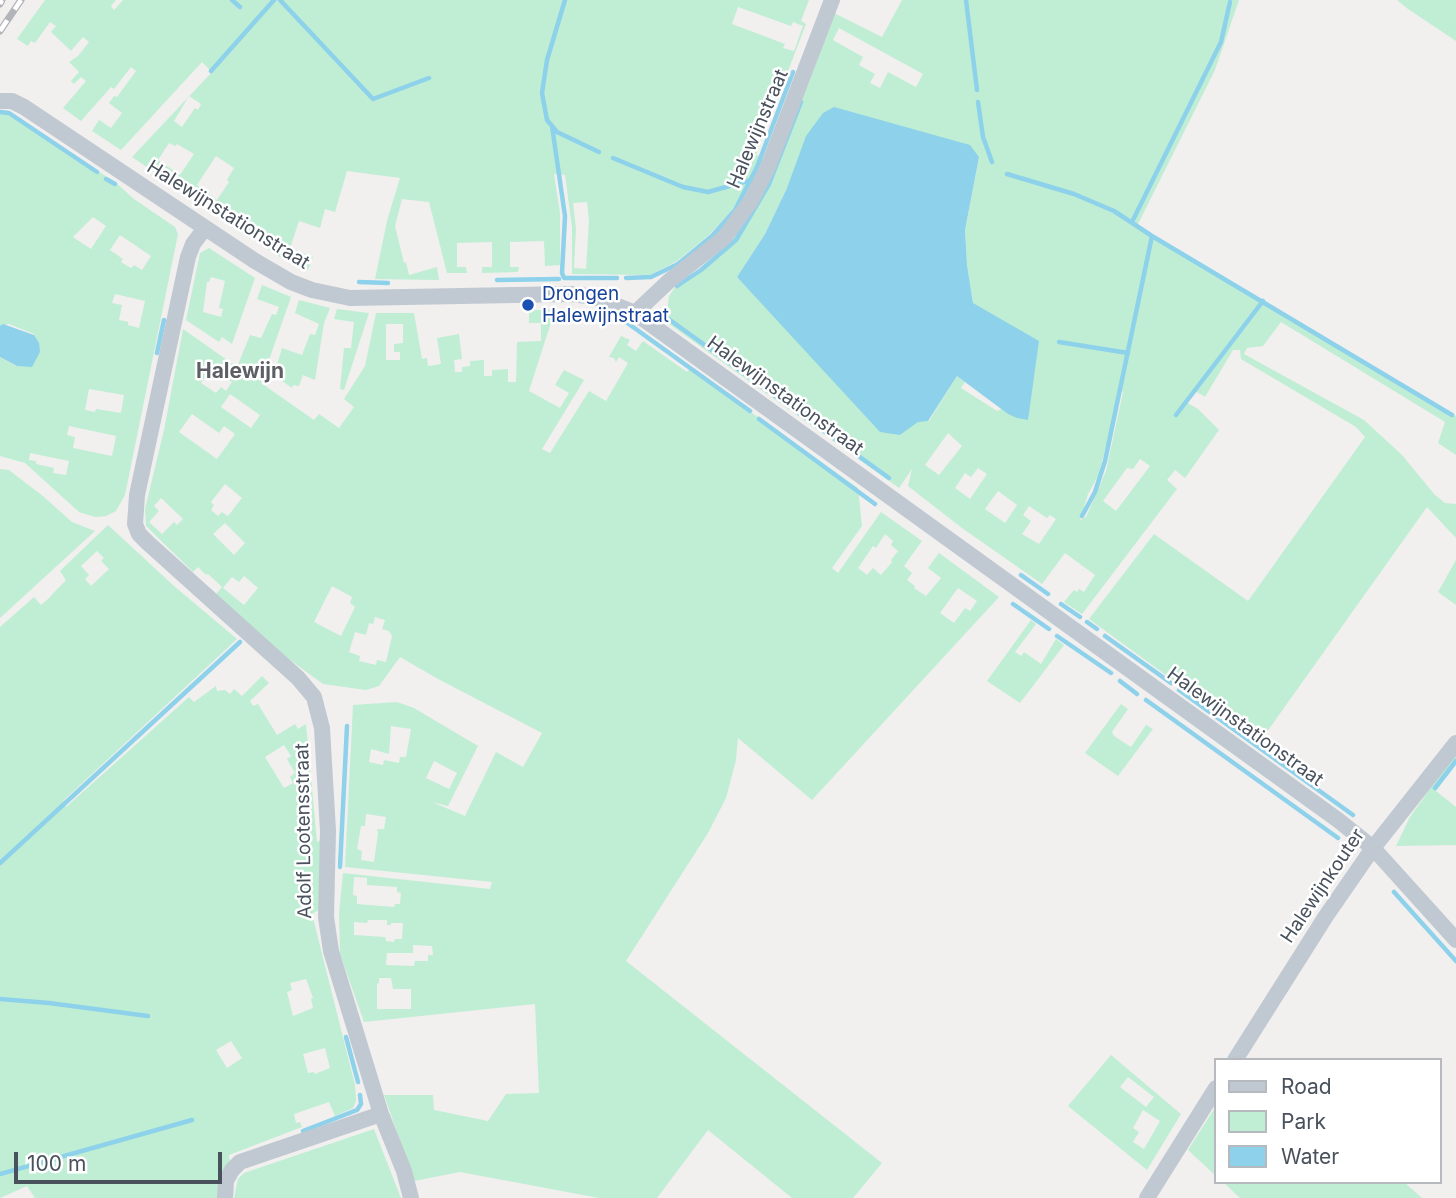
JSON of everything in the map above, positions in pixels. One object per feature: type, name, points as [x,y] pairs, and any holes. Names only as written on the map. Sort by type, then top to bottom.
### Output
[{"type":"street","name":"Halewijnstraat","points":[[635,313],[669,281],[724,238],[751,201],[768,167],[832,0]]},
{"type":"street","name":"Halewijnstationstraat","points":[[0,101],[12,101],[24,107],[291,282],[329,295],[372,298],[571,294],[595,297],[635,313],[1338,820],[1373,848],[1456,940]]},
{"type":"street","name":"Adolf Lootensstraat","points":[[205,228],[193,244],[188,257],[137,495],[135,524],[139,534],[148,543],[298,678],[314,697],[322,728],[328,831],[326,917],[331,951],[381,1114]]},
{"type":"street","name":"Halewijnkouter","points":[[1235,1058],[1373,848],[1456,743]]},
{"type":"street","points":[[1147,1198],[1214,1091]]},
{"type":"street","points":[[225,1198],[226,1181],[240,1162],[381,1114],[404,1171],[411,1198]]},
{"type":"green space","points":[[45,0],[116,0],[111,6],[114,10],[123,0],[809,0],[801,21],[806,24],[756,155],[769,158],[732,210],[709,235],[677,261],[650,275],[572,274],[572,227],[565,175],[554,174],[560,213],[560,265],[545,266],[544,241],[510,242],[510,267],[519,267],[518,272],[482,273],[482,267],[492,267],[492,242],[457,243],[457,267],[466,267],[467,273],[447,273],[429,202],[402,199],[395,226],[409,275],[437,267],[439,280],[375,279],[387,221],[400,178],[347,171],[335,212],[325,209],[320,228],[299,221],[290,248],[313,257],[308,270],[278,256],[132,157],[188,97],[174,121],[182,127],[195,108],[198,110],[201,104],[189,96],[212,72],[202,62],[121,150],[92,131],[99,120],[111,128],[122,113],[109,103],[114,96],[117,97],[136,71],[131,67],[114,89],[111,87],[81,121],[63,108],[86,81],[81,77],[74,84],[71,81],[79,72],[69,62],[78,56],[89,42],[83,37],[71,51],[51,32],[56,26],[50,22],[35,43],[31,41],[28,46],[17,39]],"holes":[[[738,7],[791,26],[793,22],[803,26],[794,51],[783,48],[785,44],[732,24]],[[169,143],[175,146],[177,144],[194,154],[180,175],[158,160]],[[216,156],[234,168],[227,180],[229,182],[217,200],[197,185]],[[587,202],[589,221],[586,269],[574,268],[576,229],[573,203]]]},
{"type":"green space","points":[[902,0],[1239,0],[1215,70],[1137,226],[1456,416],[1456,455],[1438,443],[1445,422],[1281,322],[1263,346],[1247,348],[1244,354],[1364,420],[1402,455],[1435,495],[1445,503],[1456,504],[1456,538],[1427,507],[1259,743],[1089,619],[1154,534],[1248,601],[1365,437],[1356,427],[1241,359],[1240,350],[1233,350],[1205,397],[1197,392],[1186,402],[1198,409],[1219,430],[1185,478],[1175,470],[1167,480],[1177,489],[1082,614],[1064,602],[1074,590],[1084,592],[1095,575],[1065,553],[1042,584],[908,486],[912,469],[899,488],[662,319],[667,312],[669,296],[676,286],[703,268],[719,253],[741,224],[808,85],[834,13],[882,37]],"holes":[[[839,28],[923,74],[916,87],[888,72],[880,88],[870,83],[875,74],[859,65],[863,57],[833,40]],[[979,157],[965,230],[967,265],[973,303],[1008,414],[1002,409],[997,411],[961,388],[965,382],[957,376],[929,421],[918,421],[900,435],[737,277],[765,234],[787,188]],[[1121,390],[1123,392],[1106,471],[1086,517],[1080,520],[1088,494],[1098,476]],[[948,433],[962,446],[939,475],[925,465]],[[1140,459],[1150,466],[1116,511],[1103,501],[1127,468],[1133,469]],[[978,468],[987,474],[970,499],[955,488],[965,473],[971,477]],[[998,491],[1017,505],[1005,523],[985,509]],[[1029,506],[1047,518],[1050,515],[1056,519],[1039,544],[1022,534],[1031,521],[1023,515]]]},
{"type":"green space","points":[[1397,0],[1456,0],[1456,41],[1408,9]]},
{"type":"green space","points":[[0,113],[11,115],[115,182],[134,199],[175,227],[178,234],[125,495],[116,511],[106,516],[95,517],[79,512],[25,463],[0,456],[0,357],[16,366],[34,334],[9,324],[0,326]],"holes":[[[93,217],[106,226],[91,249],[73,237]],[[120,235],[151,256],[142,270],[134,265],[131,268],[121,262],[123,259],[110,250]],[[115,294],[145,301],[139,328],[119,320],[122,305],[112,303]],[[89,389],[124,395],[121,413],[85,410]],[[69,426],[116,436],[112,456],[73,448],[75,437],[67,435]],[[30,453],[69,461],[66,475],[53,473],[54,468],[36,464],[36,461],[29,460]]]},
{"type":"green space","points":[[209,248],[255,278],[232,344],[222,337],[219,342],[186,320],[200,253]],"holes":[[[211,277],[225,281],[219,308],[223,309],[221,317],[203,312],[207,282]]]},
{"type":"green space","points":[[262,285],[291,297],[261,383],[314,420],[319,414],[339,428],[354,407],[344,399],[365,366],[376,313],[414,313],[422,359],[427,358],[428,366],[441,364],[437,338],[459,334],[462,359],[454,360],[455,372],[462,372],[462,367],[470,366],[470,361],[484,360],[484,376],[492,376],[492,370],[508,369],[508,382],[516,382],[517,342],[541,341],[541,323],[529,323],[529,310],[555,310],[529,391],[560,408],[569,393],[555,385],[564,370],[584,380],[542,449],[550,453],[589,391],[606,401],[628,363],[619,357],[616,362],[609,357],[621,336],[630,340],[627,345],[636,351],[643,341],[687,372],[690,369],[858,488],[862,526],[832,568],[838,573],[881,512],[922,541],[904,566],[912,573],[907,580],[914,588],[926,596],[941,578],[928,568],[939,553],[999,597],[812,800],[738,738],[736,760],[726,798],[708,833],[626,961],[882,1163],[853,1198],[792,1198],[708,1130],[657,1198],[599,1198],[460,1172],[414,1181],[384,1095],[433,1095],[434,1110],[488,1121],[506,1094],[539,1093],[535,1004],[364,1022],[340,954],[339,913],[343,873],[490,889],[492,882],[345,867],[353,705],[397,702],[414,708],[478,746],[448,806],[432,802],[465,816],[496,752],[523,767],[542,733],[400,657],[379,686],[366,690],[323,684],[286,657],[216,594],[222,587],[208,574],[198,567],[193,572],[146,526],[145,509],[164,430],[183,329],[237,367],[250,335],[261,338],[272,314],[276,315],[279,307],[257,299]],"holes":[[[386,324],[403,324],[403,343],[394,344],[394,352],[400,352],[400,360],[386,360]],[[210,368],[232,382],[226,391],[221,387],[216,393],[201,383]],[[230,394],[260,415],[251,428],[221,407]],[[192,414],[219,433],[224,426],[235,434],[217,459],[179,432]],[[225,484],[242,498],[228,516],[222,512],[218,516],[211,510],[214,505],[211,502]],[[161,498],[183,519],[177,525],[174,522],[162,534],[149,522],[159,511],[154,506]],[[225,523],[245,543],[234,555],[213,534]],[[885,534],[893,541],[891,545],[898,551],[881,575],[873,568],[867,575],[858,568]],[[244,576],[258,588],[244,605],[223,588],[232,577],[239,582]],[[332,586],[352,597],[350,603],[355,607],[341,636],[314,622]],[[958,588],[977,601],[970,611],[965,608],[954,623],[940,613]],[[375,617],[385,620],[382,629],[389,631],[392,636],[386,662],[377,660],[376,665],[359,661],[360,656],[349,652],[355,632],[366,635],[369,623],[373,624]],[[391,726],[411,729],[406,757],[400,757],[399,763],[384,760],[383,765],[369,762],[371,749],[389,754]],[[434,761],[457,773],[449,789],[426,778]],[[366,814],[386,817],[384,829],[377,829],[374,862],[361,860],[362,851],[357,849]],[[354,877],[367,878],[367,885],[397,887],[397,892],[401,893],[400,904],[395,904],[394,907],[357,904],[357,896],[353,895]],[[387,920],[387,925],[403,923],[402,939],[395,939],[394,942],[386,941],[385,937],[354,935],[354,922]],[[413,945],[432,946],[433,955],[428,955],[428,961],[415,961],[414,966],[386,965],[387,953],[413,953]],[[379,978],[391,978],[393,989],[411,989],[411,1009],[377,1009]]]},
{"type":"green space","points":[[299,300],[330,308],[324,323],[315,380],[303,375],[299,386],[293,385],[292,388],[274,375],[282,348],[302,355],[310,334],[315,335],[319,324],[295,313]]},
{"type":"green space","points":[[337,309],[369,313],[344,390],[340,389],[344,348],[351,348],[354,322],[334,319]]},
{"type":"green space","points":[[0,469],[9,470],[72,522],[95,531],[0,618]]},
{"type":"green space","points":[[108,525],[237,639],[63,801],[66,807],[189,697],[194,702],[216,686],[217,691],[225,690],[230,694],[234,689],[242,696],[262,676],[269,683],[250,701],[253,706],[258,704],[277,735],[295,724],[298,729],[306,724],[317,842],[322,839],[320,909],[312,914],[355,1085],[356,1101],[353,1108],[335,1116],[329,1102],[294,1114],[296,1123],[300,1122],[302,1127],[229,1155],[230,1161],[220,1198],[35,1198],[27,1186],[0,1198],[0,627],[34,597],[41,605],[48,599],[66,580],[60,571]],"holes":[[[97,551],[104,558],[101,561],[109,569],[91,586],[85,579],[89,575],[81,566]],[[284,745],[291,756],[287,759],[295,773],[290,777],[293,783],[284,788],[265,757]],[[306,979],[313,998],[313,1008],[293,1016],[287,992],[292,990],[290,983]],[[231,1041],[242,1058],[227,1068],[216,1050]],[[325,1048],[330,1068],[315,1074],[308,1073],[303,1054]]]},
{"type":"green space","points":[[1456,560],[1456,605],[1438,592]]},
{"type":"green space","points":[[1031,620],[1036,624],[1015,652],[1021,656],[1024,652],[1041,664],[1056,639],[1064,645],[1020,703],[987,681]]},
{"type":"green space","points":[[1121,704],[1128,709],[1112,732],[1114,736],[1131,747],[1146,725],[1153,729],[1118,776],[1085,753]]},
{"type":"green space","points":[[1456,752],[1456,764],[1436,791],[1456,807],[1456,845],[1396,846],[1410,817]]},
{"type":"green space","points":[[1111,1055],[1181,1114],[1147,1170],[1068,1106]],"holes":[[[1128,1077],[1154,1097],[1146,1107],[1120,1087]],[[1143,1110],[1160,1121],[1144,1149],[1133,1142],[1139,1132],[1133,1128]]]},
{"type":"green space","points":[[1214,1109],[1214,1174],[1188,1150]]},
{"type":"green space","points":[[374,1129],[401,1198],[234,1198],[238,1179],[244,1173]]},
{"type":"green space","points":[[1225,1184],[1406,1184],[1422,1198],[1240,1198]]},
{"type":"water","points":[[834,107],[970,145],[979,157],[965,230],[973,303],[1039,341],[1028,420],[1008,414],[957,376],[928,421],[918,422],[900,435],[880,432],[737,277],[765,234],[787,188],[806,136],[823,113]]},
{"type":"water","points":[[3,324],[34,335],[40,352],[32,367],[17,366],[0,357],[0,326]]},
{"type":"waterway","points":[[232,0],[240,7]]},
{"type":"waterway","points":[[211,71],[274,0]]},
{"type":"waterway","points":[[280,0],[373,99],[429,78]]},
{"type":"waterway","points":[[565,0],[547,60],[542,93],[547,120],[557,132],[599,152]]},
{"type":"waterway","points":[[966,0],[977,90]]},
{"type":"waterway","points":[[1132,222],[1221,42],[1230,2]]},
{"type":"waterway","points":[[626,278],[651,277],[678,264],[712,236],[735,210],[757,167],[793,72]]},
{"type":"waterway","points":[[677,286],[701,270],[736,240],[769,184],[801,102]]},
{"type":"waterway","points":[[978,102],[983,137],[992,162]]},
{"type":"waterway","points":[[0,112],[9,113],[97,172]]},
{"type":"waterway","points":[[552,126],[565,216],[564,278],[617,278]]},
{"type":"waterway","points":[[613,158],[683,187],[708,192],[751,180]]},
{"type":"waterway","points":[[1007,174],[1074,194],[1114,211],[1452,415]]},
{"type":"waterway","points":[[106,179],[115,184]]},
{"type":"waterway","points":[[1082,516],[1095,492],[1105,461],[1152,236]]},
{"type":"waterway","points":[[497,280],[559,279]]},
{"type":"waterway","points":[[359,282],[388,283]]},
{"type":"waterway","points":[[1176,415],[1263,301]]},
{"type":"waterway","points":[[663,315],[889,478]]},
{"type":"waterway","points":[[157,353],[164,320]]},
{"type":"waterway","points":[[626,322],[750,411]]},
{"type":"waterway","points":[[1059,342],[1128,353]]},
{"type":"waterway","points":[[759,419],[875,504]]},
{"type":"waterway","points":[[1021,575],[1048,594]]},
{"type":"waterway","points":[[1013,604],[1049,629]]},
{"type":"waterway","points":[[1061,604],[1080,617]]},
{"type":"waterway","points":[[1087,622],[1097,629]]},
{"type":"waterway","points":[[1057,636],[1111,673]]},
{"type":"waterway","points":[[1105,636],[1171,683]]},
{"type":"waterway","points":[[0,863],[240,642]]},
{"type":"waterway","points":[[1120,681],[1137,694]]},
{"type":"waterway","points":[[1179,690],[1353,815]]},
{"type":"waterway","points":[[1146,700],[1338,838]]},
{"type":"waterway","points":[[340,867],[347,726]]},
{"type":"waterway","points":[[1435,788],[1456,761]]},
{"type":"waterway","points":[[1394,892],[1456,961]]},
{"type":"waterway","points":[[0,999],[148,1016]]},
{"type":"waterway","points":[[346,1037],[358,1082]]},
{"type":"waterway","points":[[303,1131],[357,1110],[361,1104],[360,1095]]},
{"type":"waterway","points":[[0,1174],[192,1120]]},
{"type":"railway","points":[[0,4],[2,0]]},
{"type":"railway","points":[[0,31],[21,0]]},
{"type":"place","name":"Drongen Halewijnstraat","points":[[528,305]]},
{"type":"district","name":"Halewijn","points":[[240,372]]}]
